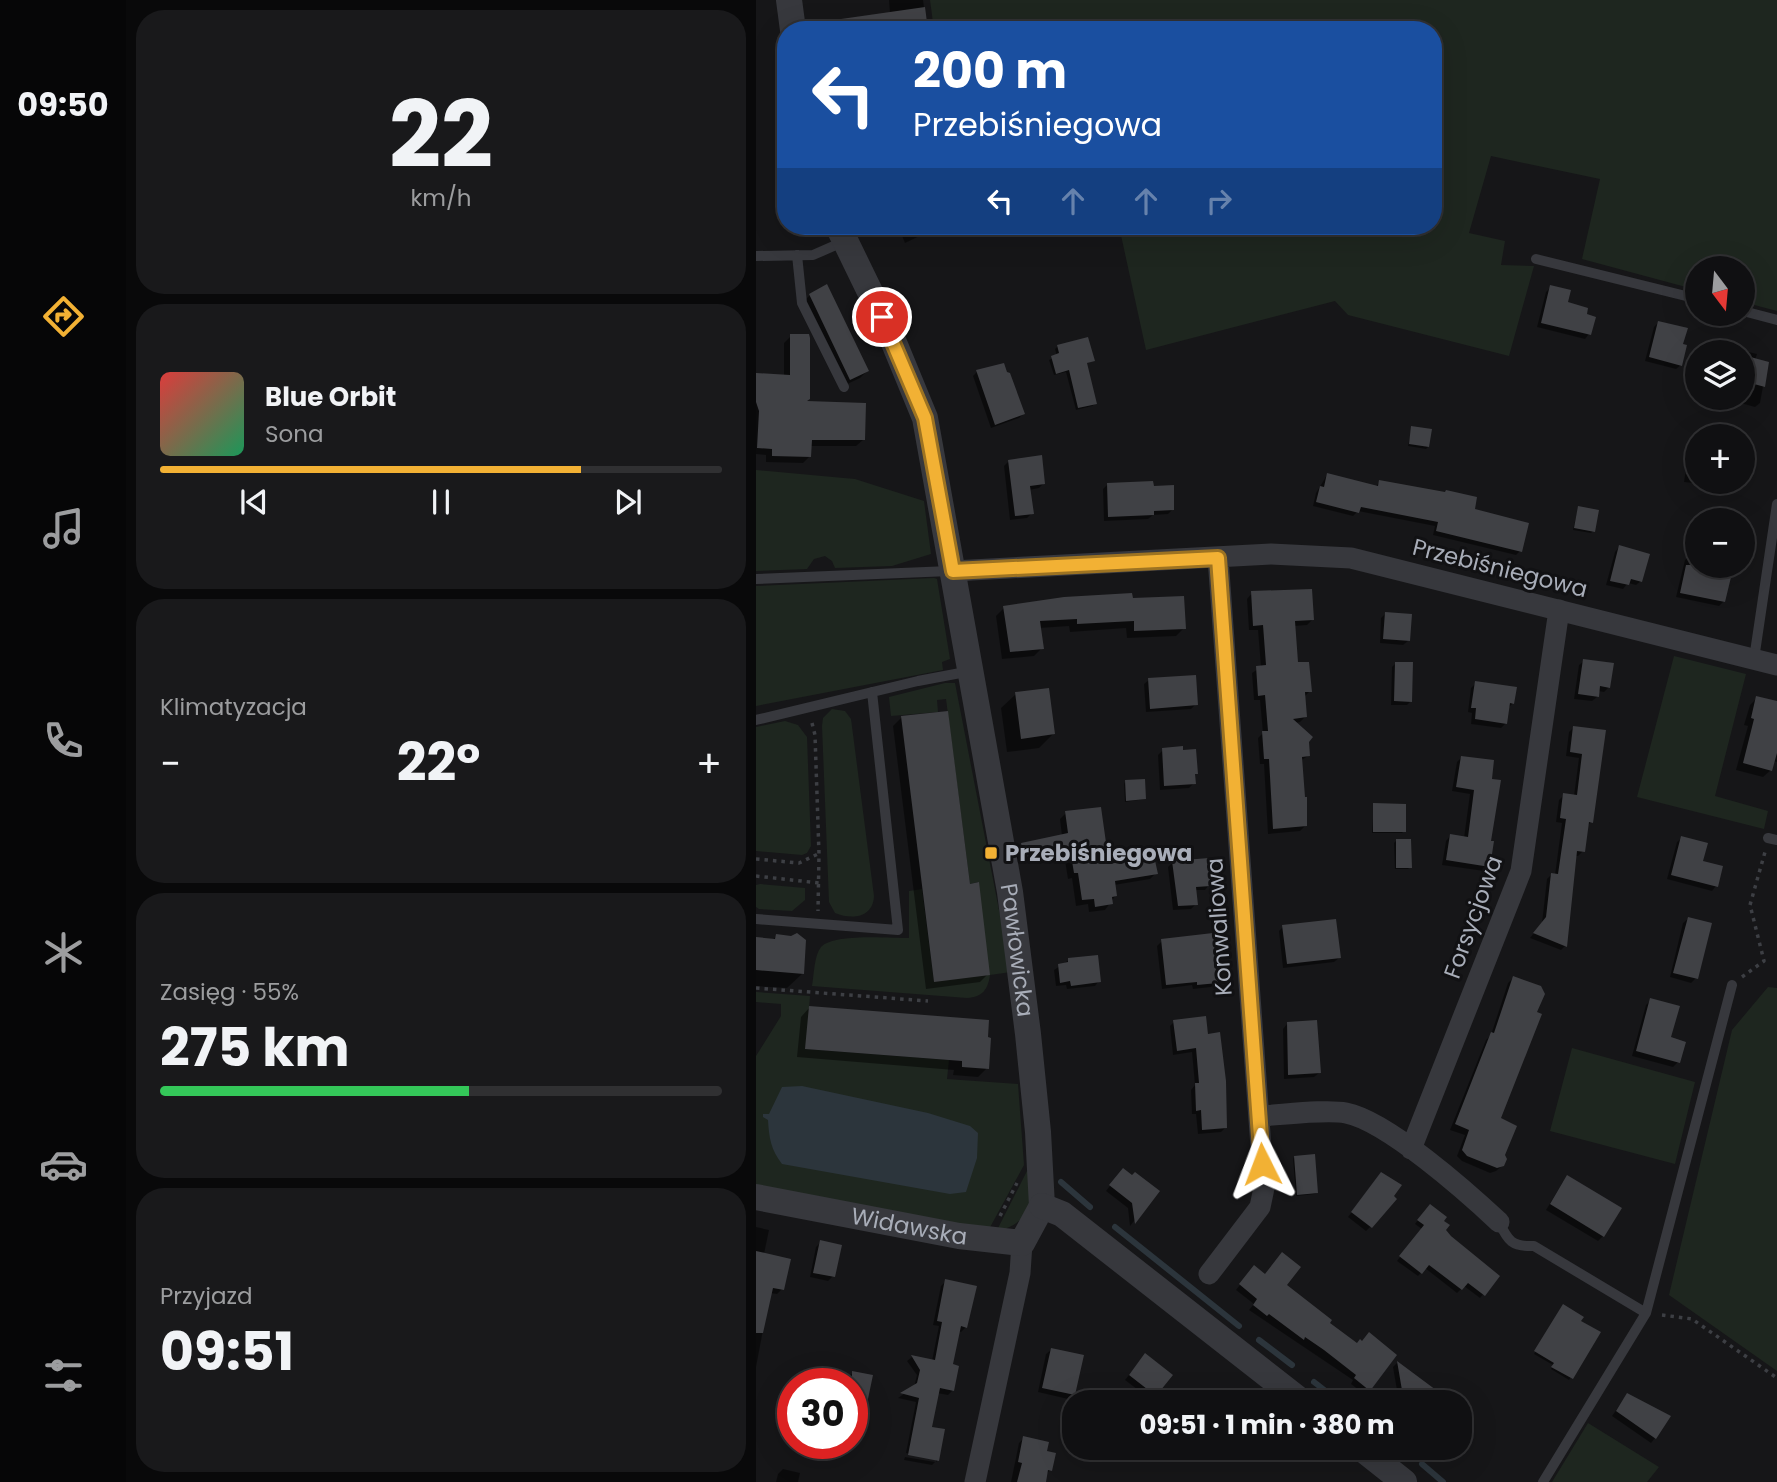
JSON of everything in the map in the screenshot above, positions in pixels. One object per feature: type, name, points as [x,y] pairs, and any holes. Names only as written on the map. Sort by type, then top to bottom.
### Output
[{"type":"street","points":[[789,0],[792,21]]},
{"type":"street","name":"Pawłowicka","points":[[842,235],[890,333],[925,418],[1017,935],[1037,1119],[1042,1206]]},
{"type":"street","name":"Przebiśniegowa","points":[[953,571],[1271,554],[1351,558],[1777,665]]},
{"type":"street","name":"Konwaliowa","points":[[1209,1274],[1260,1208],[1264,1188],[1218,558]]},
{"type":"street","name":"Forsycjowa","points":[[1411,1149],[1521,871],[1559,610]]},
{"type":"street","points":[[1260,1116],[1344,1112],[1369,1119],[1475,1199],[1499,1222]]},
{"type":"street","name":"Widawska","points":[[756,1197],[959,1237],[1022,1243]]},
{"type":"street","points":[[975,1482],[1020,1273],[1022,1243],[1042,1206],[1062,1214],[1088,1233],[1287,1390]]},
{"type":"street","points":[[1377,1460],[1401,1479]]},
{"type":"lane","points":[[756,256],[813,256],[839,235]]},
{"type":"lane","points":[[797,255],[802,303],[844,387]]},
{"type":"lane","points":[[1536,259],[1685,296]]},
{"type":"lane","points":[[1755,314],[1777,320]]},
{"type":"lane","points":[[1754,659],[1777,504]]},
{"type":"lane","points":[[756,579],[953,571]]},
{"type":"lane","points":[[756,720],[971,671]]},
{"type":"lane","points":[[756,919],[898,930],[872,692]]},
{"type":"lane","points":[[1543,1482],[1646,1313],[1732,985]]},
{"type":"lane","points":[[1499,1222],[1507,1238],[1520,1246],[1534,1246],[1646,1313]]},
{"type":"path","points":[[809,707],[815,735],[819,854],[818,923]]},
{"type":"path","points":[[1732,985],[1764,961],[1750,905],[1773,839]]},
{"type":"path","points":[[756,859],[799,863],[819,854]]},
{"type":"path","points":[[756,876],[818,883]]},
{"type":"path","points":[[756,988],[928,1001]]},
{"type":"path","points":[[991,1240],[992,1232],[1027,1164],[1040,1162]]},
{"type":"path","points":[[1646,1313],[1692,1320],[1777,1378]]},
{"type":"shaded area","points":[[930,0],[1777,0],[1777,311],[1755,305],[1755,256],[1685,256],[1685,287],[1582,259],[1600,179],[1491,156],[1469,233],[1505,241],[1501,265],[1534,266],[1509,356],[1348,315],[1335,301],[1146,350],[1121,235],[1442,235],[1442,21],[933,21]]},
{"type":"shaded area","points":[[756,470],[855,479],[924,501],[931,554],[892,566],[835,568],[832,561],[825,556],[814,559],[807,569],[756,571]]},
{"type":"shaded area","points":[[937,579],[950,659],[942,662],[943,670],[756,706],[756,586]]},
{"type":"shaded area","points":[[1674,656],[1746,674],[1715,796],[1768,811],[1764,829],[1637,797]]},
{"type":"shaded area","points":[[955,683],[1011,972],[990,975],[984,991],[967,998],[812,986],[817,955],[827,943],[862,937],[909,938],[909,891],[922,889],[934,982],[978,882],[970,884],[946,699],[937,700],[938,712],[891,716],[889,697]]},
{"type":"shaded area","points":[[832,709],[845,711],[851,719],[874,896],[870,909],[855,916],[835,913],[829,902],[822,726],[823,718]]},
{"type":"shaded area","points":[[785,721],[798,725],[807,737],[811,846],[807,853],[802,855],[756,851],[756,727]]},
{"type":"shaded area","points":[[756,885],[805,888],[805,900],[792,911],[759,909],[756,907]]},
{"type":"shaded area","points":[[1768,987],[1777,988],[1777,1371],[1669,1295],[1732,1030]]},
{"type":"shaded area","points":[[756,992],[810,996],[806,1049],[949,1060],[947,1079],[1018,1084],[1024,1165],[988,1231],[756,1188],[756,1056],[781,1016],[781,1004],[756,1002]]},
{"type":"shaded area","points":[[1572,1048],[1695,1082],[1675,1164],[1550,1131]]},
{"type":"shaded area","points":[[802,1086],[928,1113],[970,1126],[978,1133],[977,1158],[966,1192],[950,1194],[782,1164],[773,1149],[768,1120],[763,1114],[769,1114],[782,1087]]},
{"type":"shaded area","points":[[1028,1169],[1030,1192],[1027,1209],[1017,1222],[996,1232]]},
{"type":"shaded area","points":[[1588,1423],[1659,1467],[1647,1482],[1552,1482]]},
{"type":"building","points":[[925,7],[927,21],[834,21]]},
{"type":"building","points":[[827,284],[869,371],[850,380],[809,294]]},
{"type":"building","points":[[1550,285],[1571,290],[1568,302],[1588,308],[1587,314],[1596,317],[1591,335],[1541,323]]},
{"type":"building","points":[[1658,321],[1688,328],[1683,344],[1685,353],[1682,366],[1649,357]]},
{"type":"building","points":[[790,334],[809,334],[810,399],[807,401],[866,403],[865,440],[812,440],[811,457],[772,456],[772,449],[757,448],[759,411],[756,402],[756,373],[790,375]]},
{"type":"building","points":[[1088,337],[1095,361],[1087,363],[1097,404],[1078,408],[1069,370],[1056,374],[1051,356],[1059,353],[1057,345]]},
{"type":"building","points":[[1755,358],[1769,362],[1765,387],[1755,384]]},
{"type":"building","points":[[1004,363],[1025,414],[995,425],[976,370]]},
{"type":"building","points":[[1411,426],[1432,429],[1429,447],[1409,444]]},
{"type":"building","points":[[1042,455],[1045,484],[1030,486],[1034,514],[1015,516],[1008,460]]},
{"type":"building","points":[[1327,473],[1378,486],[1379,480],[1477,497],[1475,509],[1529,523],[1522,552],[1436,531],[1438,522],[1361,507],[1359,513],[1316,502],[1320,486],[1324,487]]},
{"type":"building","points":[[1153,481],[1154,486],[1174,485],[1174,510],[1154,511],[1154,515],[1108,517],[1107,483]]},
{"type":"building","points":[[1578,506],[1599,510],[1595,532],[1574,528]]},
{"type":"building","points":[[1619,545],[1650,554],[1642,582],[1631,579],[1629,585],[1610,581]]},
{"type":"building","points":[[1685,570],[1685,578],[1731,578],[1725,602],[1680,593]]},
{"type":"building","points":[[1312,589],[1314,620],[1295,621],[1298,662],[1309,662],[1312,692],[1305,692],[1307,717],[1293,719],[1313,737],[1309,742],[1310,756],[1302,757],[1307,826],[1273,829],[1269,759],[1264,759],[1262,731],[1268,731],[1265,695],[1258,696],[1256,666],[1266,665],[1263,625],[1253,626],[1251,591]]},
{"type":"building","points":[[1132,593],[1133,598],[1184,596],[1186,629],[1134,631],[1134,621],[1077,624],[1077,619],[1040,621],[1044,649],[1010,652],[1003,606],[1064,597]]},
{"type":"building","points":[[1385,612],[1412,614],[1410,641],[1383,639]]},
{"type":"building","points":[[1583,659],[1614,663],[1610,688],[1600,686],[1599,697],[1578,694]]},
{"type":"building","points":[[1395,662],[1413,662],[1412,702],[1394,701]]},
{"type":"building","points":[[1196,675],[1198,705],[1150,709],[1148,678]]},
{"type":"building","points":[[1475,681],[1517,687],[1514,704],[1510,703],[1507,724],[1475,719],[1476,708],[1471,708]]},
{"type":"building","points":[[1049,688],[1055,734],[1021,739],[1015,692]]},
{"type":"building","points":[[1756,696],[1777,701],[1777,753],[1772,771],[1743,763],[1754,719],[1751,718]]},
{"type":"building","points":[[948,711],[970,884],[979,882],[990,975],[934,982],[901,716]]},
{"type":"building","points":[[1573,726],[1606,730],[1593,823],[1589,822],[1585,852],[1577,851],[1567,947],[1533,933],[1546,917],[1551,873],[1558,874],[1566,819],[1560,818],[1563,793],[1577,795],[1582,754],[1570,752]]},
{"type":"building","points":[[1183,746],[1183,750],[1196,749],[1196,784],[1164,786],[1162,748]]},
{"type":"building","points":[[1461,756],[1494,760],[1492,779],[1501,780],[1491,841],[1494,841],[1490,867],[1446,860],[1450,834],[1468,837],[1474,790],[1456,787]]},
{"type":"building","points":[[1145,779],[1146,799],[1126,801],[1125,780]]},
{"type":"building","points":[[1373,803],[1406,804],[1406,832],[1373,832]]},
{"type":"building","points":[[1101,807],[1109,864],[1154,856],[1158,874],[1115,881],[1117,896],[1112,897],[1113,904],[1095,907],[1094,899],[1082,900],[1078,873],[1074,873],[1070,849],[1024,858],[1021,843],[1068,833],[1065,811]]},
{"type":"building","points":[[1681,836],[1708,843],[1703,861],[1723,866],[1718,887],[1671,875]]},
{"type":"building","points":[[1396,839],[1411,839],[1412,868],[1396,868]]},
{"type":"building","points":[[1209,858],[1211,886],[1196,887],[1198,905],[1178,906],[1172,861]]},
{"type":"building","points":[[1688,917],[1712,923],[1698,979],[1673,973]]},
{"type":"building","points":[[1336,919],[1341,958],[1287,964],[1282,925]]},
{"type":"building","points":[[797,933],[806,940],[804,974],[756,970],[756,937],[775,939],[776,934],[791,936]]},
{"type":"building","points":[[1213,933],[1218,983],[1166,985],[1161,939]]},
{"type":"building","points":[[1098,955],[1101,982],[1071,986],[1070,981],[1060,983],[1058,964],[1068,962],[1068,958]]},
{"type":"building","points":[[1513,976],[1541,986],[1545,994],[1537,1012],[1542,1014],[1501,1118],[1517,1126],[1505,1155],[1507,1159],[1504,1166],[1497,1168],[1467,1156],[1462,1150],[1469,1130],[1455,1124],[1491,1032],[1494,1033]]},
{"type":"building","points":[[1650,998],[1680,1006],[1671,1037],[1686,1042],[1680,1063],[1636,1051]]},
{"type":"building","points":[[809,1006],[989,1020],[989,1069],[962,1067],[962,1061],[805,1049]]},
{"type":"building","points":[[1206,1016],[1208,1034],[1220,1032],[1226,1081],[1227,1128],[1202,1130],[1201,1110],[1196,1111],[1195,1083],[1199,1083],[1196,1048],[1177,1051],[1173,1020]]},
{"type":"building","points":[[1317,1020],[1321,1073],[1288,1075],[1287,1022]]},
{"type":"building","points":[[1315,1154],[1318,1193],[1297,1195],[1294,1156]]},
{"type":"building","points":[[1123,1168],[1132,1175],[1135,1172],[1160,1191],[1135,1224],[1132,1203],[1109,1185]]},
{"type":"building","points":[[1381,1172],[1402,1185],[1394,1196],[1397,1199],[1372,1228],[1351,1212]]},
{"type":"building","points":[[1567,1175],[1622,1208],[1604,1237],[1550,1204]]},
{"type":"building","points":[[1430,1204],[1447,1217],[1444,1221],[1450,1225],[1446,1230],[1451,1236],[1500,1276],[1485,1296],[1468,1283],[1462,1290],[1429,1265],[1422,1274],[1399,1256],[1424,1225],[1417,1220]]},
{"type":"building","points":[[820,1240],[842,1245],[835,1277],[813,1273]]},
{"type":"building","points":[[756,1251],[791,1259],[784,1290],[773,1288],[763,1333],[756,1333]]},
{"type":"building","points":[[1282,1252],[1301,1267],[1287,1285],[1357,1343],[1369,1332],[1397,1355],[1371,1390],[1324,1350],[1305,1337],[1304,1340],[1253,1305],[1257,1299],[1239,1284],[1254,1265],[1265,1274]]},
{"type":"building","points":[[945,1279],[977,1286],[967,1328],[961,1326],[953,1364],[959,1366],[954,1391],[940,1388],[932,1427],[945,1429],[939,1461],[908,1455],[919,1398],[900,1393],[917,1383],[920,1370],[911,1355],[935,1360],[942,1322],[937,1321]]},
{"type":"building","points":[[1563,1304],[1584,1317],[1581,1321],[1601,1332],[1573,1379],[1551,1367],[1554,1363],[1534,1351]]},
{"type":"building","points":[[1051,1348],[1084,1355],[1076,1390],[1062,1390],[1062,1392],[1042,1388]]},
{"type":"building","points":[[1145,1353],[1173,1375],[1161,1390],[1148,1390],[1129,1375]]},
{"type":"building","points":[[1397,1361],[1436,1390],[1402,1390]]},
{"type":"building","points":[[868,1374],[873,1375],[868,1399]]},
{"type":"building","points":[[1627,1393],[1671,1416],[1656,1439],[1616,1411]]},
{"type":"building","points":[[1023,1436],[1049,1442],[1047,1451],[1056,1453],[1046,1482],[1017,1482],[1022,1463],[1018,1462]]},
{"type":"waterway","points":[[1061,1182],[1090,1207]]},
{"type":"waterway","points":[[1115,1227],[1239,1326]]},
{"type":"waterway","points":[[1259,1340],[1292,1365]]},
{"type":"waterway","points":[[1314,1382],[1324,1390]]},
{"type":"waterway","points":[[1422,1464],[1443,1482]]},
{"type":"place","name":"Przebiśniegowa","points":[[991,853]]},
{"type":"route","points":[[882,317],[925,418],[953,571],[1218,558],[1262,1164]]}]
